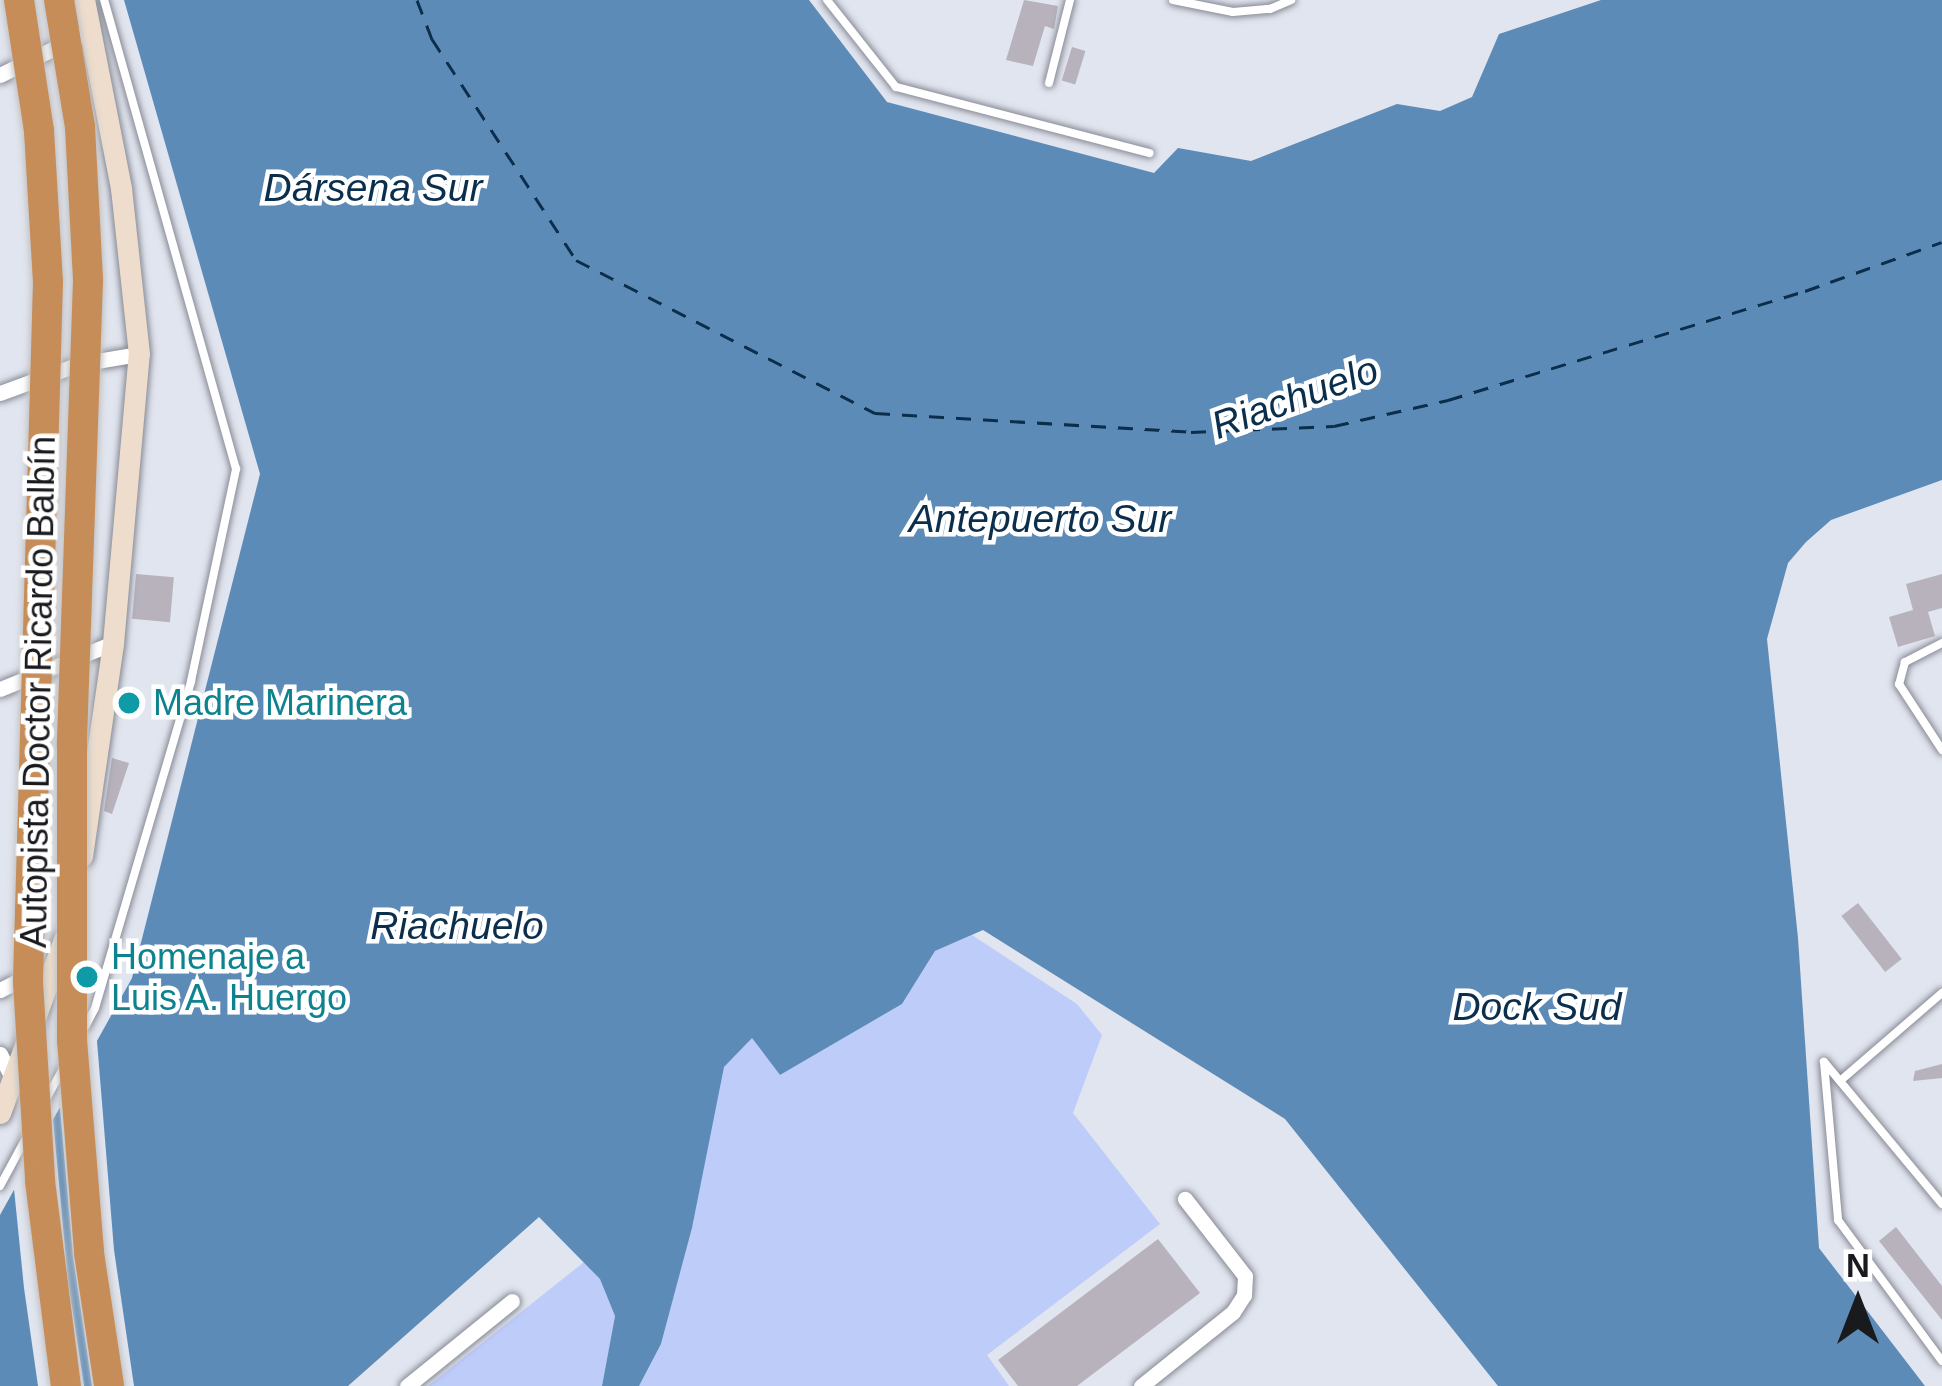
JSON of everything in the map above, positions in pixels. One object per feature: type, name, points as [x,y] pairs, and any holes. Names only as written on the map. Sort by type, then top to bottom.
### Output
[{"type":"highway","name":"Autopista Doctor Ricardo Balbín","points":[[19,0],[39,131],[48,282],[31,738],[28,982],[40,1181],[66,1386]]},
{"type":"highway","name":"Autopista Doctor Ricardo Balbín","points":[[61,0],[80,127],[88,281],[71,746],[72,1040],[89,1253],[109,1386]]},
{"type":"main road","points":[[58,962],[79,364],[61,0]]},
{"type":"main road","points":[[0,1113],[58,962],[86,836],[112,643],[139,354],[121,188],[84,0]]},
{"type":"street","points":[[0,75],[91,30]]},
{"type":"street","points":[[0,393],[79,364],[139,354]]},
{"type":"street","points":[[0,689],[112,643]]},
{"type":"street","points":[[0,990],[58,962]]},
{"type":"street","points":[[0,1054],[14,1081]]},
{"type":"street","points":[[1141,1386],[1233,1312],[1244,1295],[1245,1276],[1186,1199]]},
{"type":"street","points":[[406,1386],[512,1301]]},
{"type":"lane","points":[[0,1186],[95,1007],[191,681],[236,469],[104,0]]},
{"type":"lane","points":[[827,0],[896,87],[1150,153]]},
{"type":"lane","points":[[1049,82],[1070,0]]},
{"type":"lane","points":[[1173,0],[1233,12],[1270,9],[1291,0]]},
{"type":"lane","points":[[1942,643],[1905,662],[1899,684],[1942,750]]},
{"type":"lane","points":[[1840,1081],[1942,994]]},
{"type":"lane","points":[[1942,1204],[1824,1062],[1834,1207],[1846,1233],[1942,1360]]},
{"type":"shaded area","points":[[972,935],[1077,1004],[1102,1035],[1073,1113],[1160,1224],[987,1355],[1009,1386],[639,1386],[661,1344],[692,1228],[723,1067],[752,1037],[780,1075],[902,1004],[935,951]]},
{"type":"shaded area","points":[[584,1262],[601,1279],[615,1316],[602,1386],[428,1386]]},
{"type":"water","points":[[124,0],[809,0],[887,102],[1154,173],[1178,148],[1251,161],[1397,104],[1440,111],[1472,97],[1499,34],[1601,0],[1942,0],[1942,480],[1831,520],[1806,542],[1788,563],[1767,639],[1798,938],[1819,1248],[1925,1386],[1498,1386],[1285,1119],[983,930],[935,951],[902,1004],[780,1075],[752,1038],[724,1067],[692,1228],[661,1344],[639,1386],[602,1386],[615,1316],[600,1279],[539,1217],[348,1386],[0,1386],[0,1215],[132,978],[260,474]]},
{"type":"pier","points":[[96,1029],[114,1250],[134,1386],[92,1386],[73,1256],[59,1097]]},
{"type":"pier","points":[[52,1109],[68,1281],[84,1386],[38,1386],[24,1288],[13,1179]]},
{"type":"building","points":[[1024,0],[1058,6],[1054,29],[1045,26],[1033,66],[1006,60]]},
{"type":"building","points":[[1072,47],[1085,51],[1075,85],[1062,80]]},
{"type":"building","points":[[136,574],[174,577],[170,622],[132,619]]},
{"type":"building","points":[[1942,574],[1942,608],[1928,612],[1935,636],[1898,647],[1889,617],[1913,610],[1906,584]]},
{"type":"building","points":[[112,758],[129,763],[112,814],[104,811]]},
{"type":"building","points":[[1858,903],[1902,959],[1885,972],[1841,916]]},
{"type":"building","points":[[1942,1064],[1942,1078],[1913,1081],[1915,1071]]},
{"type":"building","points":[[1896,1227],[1942,1286],[1942,1320],[1879,1241]]},
{"type":"building","points":[[1158,1239],[1200,1293],[1077,1386],[1018,1386],[998,1360]]},
{"type":"ferry route","points":[[417,0],[432,39],[576,260],[875,413],[1191,432],[1334,426],[1448,400],[1805,291],[1942,242]]},
{"type":"place","name":"Madre Marinera","points":[[129,703]]},
{"type":"place","name":"Homenaje a Luis A. Huergo","points":[[87,977]]},
{"type":"water label","name":"Dársena Sur","points":[[373,188]]},
{"type":"water label","name":"Riachuelo","points":[[1295,398]]},
{"type":"water label","name":"Antepuerto Sur","points":[[1040,519]]},
{"type":"water label","name":"Riachuelo","points":[[457,926]]},
{"type":"water label","name":"Dock Sud","points":[[1537,1007]]}]
